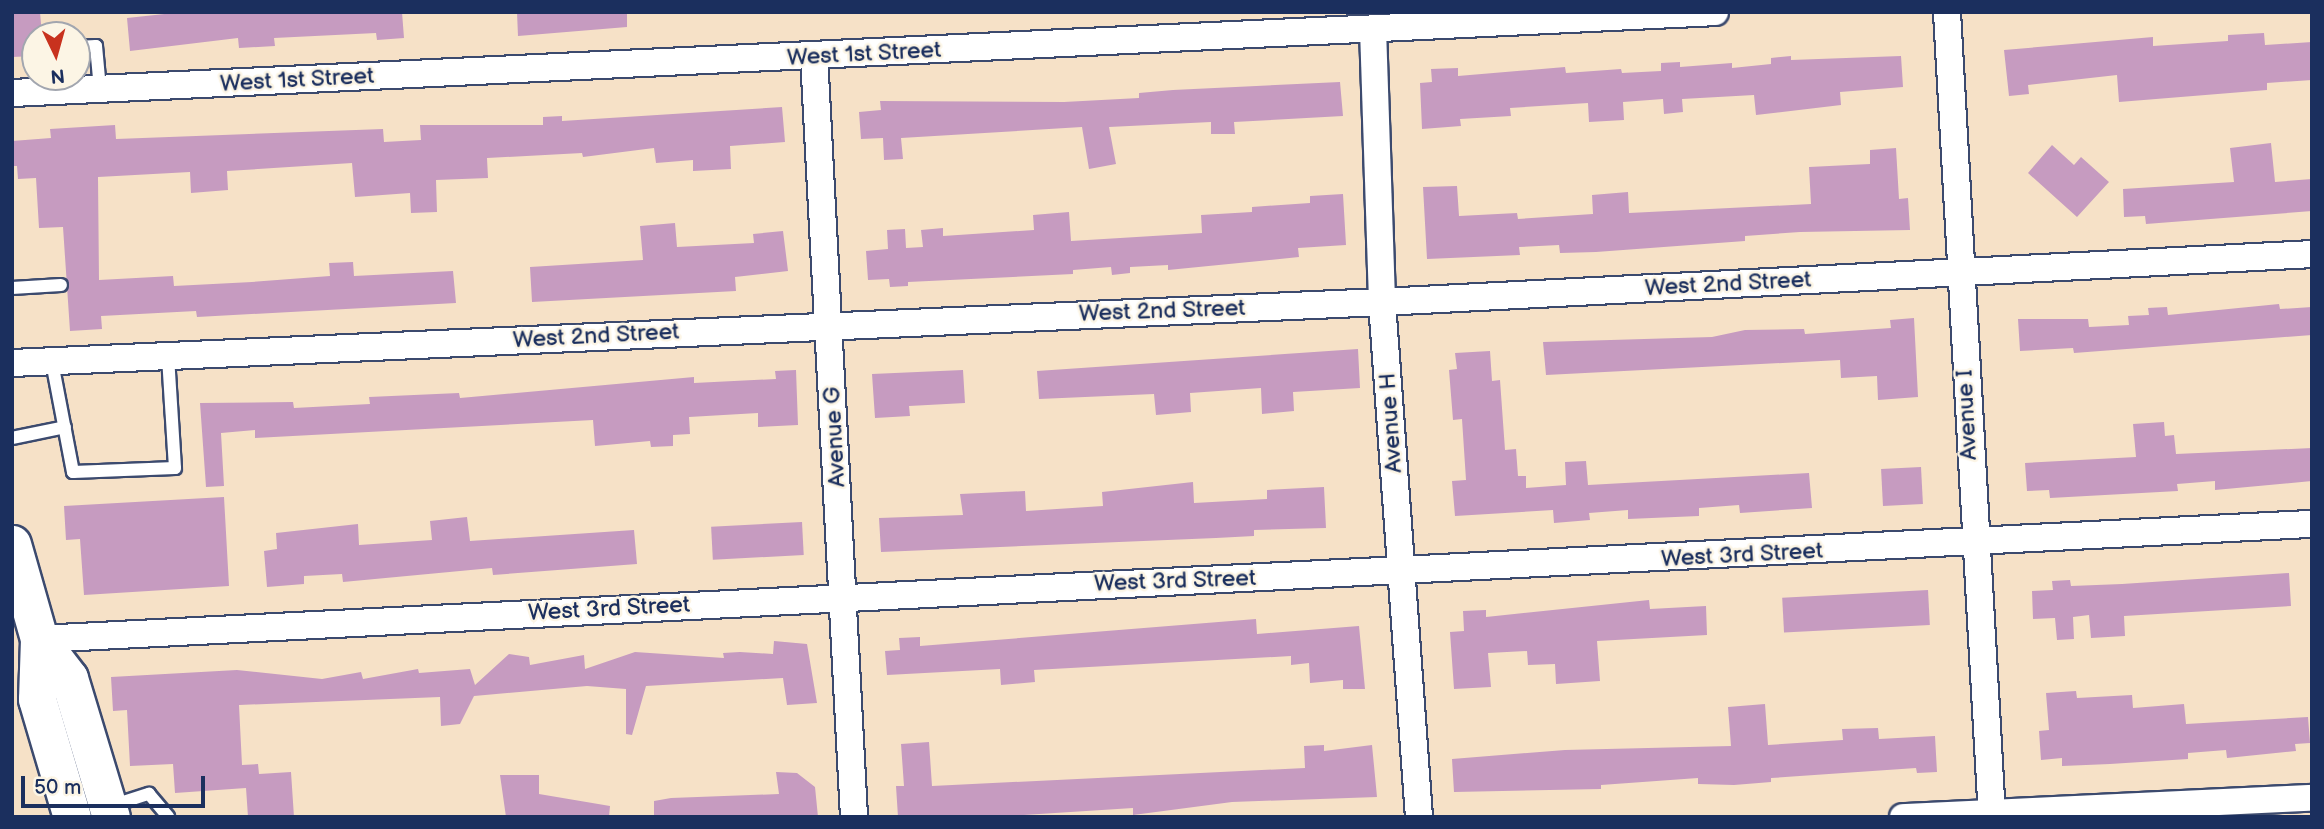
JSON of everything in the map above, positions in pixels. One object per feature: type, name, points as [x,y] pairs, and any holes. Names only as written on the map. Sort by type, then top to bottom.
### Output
[{"type":"main road","points":[[12,544],[39,639],[37,699],[72,817]]},
{"type":"main road","points":[[39,639],[69,678],[110,812]]},
{"type":"street","name":"West 1st Street","points":[[12,93],[1715,12]]},
{"type":"street","name":"Avenue I","points":[[1947,12],[1974,543],[1992,815]]},
{"type":"street","name":"Avenue H","points":[[1373,29],[1382,302],[1419,817]]},
{"type":"street","name":"Avenue G","points":[[814,56],[845,598],[854,817]]},
{"type":"street","name":"West 2nd Street","points":[[12,363],[1382,302],[2312,254]]},
{"type":"street","name":"West 3rd Street","points":[[39,639],[2312,524]]},
{"type":"street","points":[[1903,817],[2312,799]]},
{"type":"lane","points":[[91,46],[96,46],[100,89]]},
{"type":"lane","points":[[12,288],[61,285]]},
{"type":"lane","points":[[52,362],[73,472],[175,468],[168,356]]},
{"type":"lane","points":[[12,438],[65,427]]},
{"type":"lane","points":[[110,812],[149,794],[168,817]]},
{"type":"building","points":[[12,12],[40,12],[41,21],[21,21],[21,57],[12,57]]},
{"type":"building","points":[[183,12],[402,12],[404,38],[377,40],[376,33],[274,38],[275,46],[239,48],[238,38],[130,51],[127,18]]},
{"type":"building","points":[[517,12],[627,12],[627,27],[518,36]]},
{"type":"building","points":[[2264,33],[2265,45],[2312,42],[2312,80],[2267,83],[2267,90],[2119,102],[2117,75],[2028,85],[2029,94],[2009,96],[2004,50],[2153,37],[2153,46],[2228,41],[2228,35]]},
{"type":"building","points":[[1791,56],[1791,60],[1901,56],[1903,87],[1840,92],[1841,105],[1756,115],[1754,95],[1682,99],[1683,112],[1664,114],[1663,99],[1623,102],[1624,120],[1589,122],[1588,103],[1510,108],[1511,116],[1460,119],[1461,126],[1422,129],[1420,83],[1432,82],[1431,69],[1458,68],[1458,76],[1565,67],[1566,73],[1621,69],[1622,73],[1661,71],[1661,63],[1680,62],[1680,67],[1732,63],[1732,68],[1771,64],[1771,58]]},
{"type":"building","points":[[1340,82],[1343,116],[1234,122],[1235,134],[1211,134],[1211,122],[1109,127],[1116,164],[1089,169],[1082,127],[901,138],[903,159],[884,160],[883,138],[861,139],[859,112],[881,110],[880,101],[1064,102],[1139,98],[1139,93],[1173,90]]},
{"type":"building","points":[[782,107],[785,142],[730,146],[731,169],[693,171],[693,160],[656,163],[654,148],[583,157],[582,153],[487,158],[488,178],[436,180],[437,212],[411,213],[410,193],[355,197],[352,163],[227,171],[228,190],[191,193],[190,172],[98,177],[99,280],[173,276],[174,286],[252,282],[330,276],[329,263],[353,262],[354,276],[453,271],[456,303],[197,317],[196,311],[101,316],[102,329],[70,331],[63,227],[39,228],[36,178],[18,179],[17,166],[12,166],[12,141],[51,138],[50,129],[115,125],[116,139],[383,129],[384,142],[421,140],[420,125],[543,125],[543,117],[562,116],[562,121]]},
{"type":"building","points":[[2271,143],[2275,182],[2312,179],[2312,211],[2146,224],[2145,216],[2124,217],[2123,189],[2234,182],[2230,148]]},
{"type":"building","points":[[2052,145],[2074,165],[2081,157],[2109,182],[2077,217],[2028,173]]},
{"type":"building","points":[[1896,148],[1899,199],[1908,198],[1910,230],[1800,232],[1745,236],[1745,241],[1596,252],[1560,253],[1559,245],[1519,247],[1520,255],[1427,259],[1423,187],[1457,186],[1459,216],[1517,213],[1518,219],[1593,214],[1592,195],[1628,192],[1629,213],[1811,204],[1809,167],[1870,164],[1870,150]]},
{"type":"building","points":[[1343,194],[1346,245],[1298,248],[1299,257],[1168,270],[1168,265],[1130,267],[1130,273],[1112,275],[1111,267],[1073,270],[1073,274],[908,282],[908,286],[890,287],[889,279],[868,280],[866,251],[888,249],[887,230],[905,229],[906,248],[923,247],[921,230],[943,228],[943,236],[1034,230],[1033,215],[1069,212],[1071,241],[1202,233],[1201,215],[1252,212],[1252,207],[1310,203],[1310,196]]},
{"type":"building","points":[[675,223],[677,247],[754,243],[753,234],[783,231],[788,271],[735,277],[736,291],[532,302],[530,267],[643,260],[640,226]]},
{"type":"building","points":[[2279,304],[2280,309],[2312,307],[2312,335],[2074,353],[2073,348],[2020,351],[2018,319],[2088,319],[2089,327],[2129,325],[2128,316],[2149,315],[2148,308],[2167,307],[2168,315]]},
{"type":"building","points":[[1914,318],[1918,397],[1878,400],[1877,376],[1841,378],[1840,360],[1546,375],[1543,342],[1712,337],[1745,330],[1804,329],[1805,334],[1891,328],[1890,320]]},
{"type":"building","points":[[1358,349],[1360,388],[1293,392],[1294,411],[1262,414],[1261,388],[1190,393],[1191,412],[1156,415],[1154,394],[1039,399],[1037,371]]},
{"type":"building","points":[[1490,351],[1492,381],[1500,380],[1505,450],[1516,449],[1518,476],[1526,476],[1526,488],[1566,485],[1565,462],[1586,461],[1588,485],[1809,473],[1812,508],[1740,513],[1739,505],[1699,508],[1699,516],[1628,519],[1628,510],[1589,513],[1590,520],[1554,523],[1553,510],[1455,516],[1452,481],[1466,480],[1462,419],[1453,420],[1449,370],[1457,369],[1455,353]]},
{"type":"building","points":[[796,370],[798,425],[758,427],[758,413],[689,417],[690,434],[673,435],[673,446],[651,447],[650,441],[595,446],[593,420],[255,438],[255,430],[221,433],[224,486],[206,487],[200,403],[293,402],[294,408],[370,404],[369,397],[459,393],[460,398],[694,377],[694,383],[776,379],[775,371]]},
{"type":"building","points":[[963,370],[965,403],[909,406],[910,416],[875,418],[872,374]]},
{"type":"building","points":[[2164,422],[2165,436],[2174,435],[2176,454],[2312,448],[2312,481],[2215,490],[2215,481],[2177,484],[2178,491],[2050,498],[2049,490],[2027,491],[2025,463],[2136,457],[2133,424]]},
{"type":"building","points":[[1921,467],[1923,504],[1883,506],[1881,469]]},
{"type":"building","points":[[1193,482],[1194,503],[1267,499],[1267,490],[1324,487],[1326,528],[1254,530],[1254,536],[881,552],[879,518],[963,515],[960,494],[1025,491],[1026,511],[1103,506],[1102,492]]},
{"type":"building","points":[[224,497],[229,586],[84,595],[80,539],[66,540],[64,506]]},
{"type":"building","points":[[467,517],[470,541],[634,530],[637,564],[493,575],[492,568],[343,582],[342,574],[304,576],[304,584],[267,587],[264,551],[277,549],[276,533],[358,524],[359,545],[432,540],[430,521]]},
{"type":"building","points":[[802,522],[804,555],[713,560],[711,527]]},
{"type":"building","points":[[2289,573],[2291,606],[2124,616],[2125,636],[2091,638],[2089,615],[2073,617],[2074,639],[2057,640],[2055,618],[2033,619],[2032,591],[2053,590],[2052,581],[2070,580],[2071,586]]},
{"type":"building","points":[[1928,590],[1930,625],[1784,633],[1782,598]]},
{"type":"building","points":[[1649,600],[1650,609],[1706,606],[1707,635],[1597,641],[1600,681],[1556,684],[1555,664],[1528,665],[1527,651],[1488,653],[1491,687],[1454,689],[1450,632],[1464,631],[1463,611],[1486,610],[1486,617]]},
{"type":"building","points":[[1256,619],[1257,634],[1359,626],[1365,689],[1343,689],[1343,680],[1310,683],[1309,663],[1291,665],[1291,656],[1034,670],[1035,682],[1001,685],[1000,669],[887,675],[885,651],[900,650],[899,638],[920,637],[920,646]]},
{"type":"building","points":[[774,641],[807,644],[817,703],[787,705],[783,678],[646,686],[632,735],[626,734],[626,689],[587,686],[474,696],[460,724],[441,726],[440,697],[239,705],[242,765],[258,764],[259,774],[291,772],[294,817],[248,817],[246,788],[175,793],[173,764],[130,766],[127,710],[113,711],[111,677],[237,670],[322,679],[361,672],[363,679],[418,669],[419,673],[470,669],[475,685],[509,654],[529,657],[530,665],[584,655],[585,669],[635,652],[724,658],[723,653],[773,654]]},
{"type":"building","points":[[2076,691],[2077,698],[2132,695],[2133,708],[2184,704],[2186,724],[2308,717],[2310,743],[2295,744],[2296,751],[2227,758],[2226,750],[2188,753],[2188,759],[2110,764],[2062,766],[2062,758],[2041,760],[2039,731],[2049,730],[2046,693]]},
{"type":"building","points":[[1765,704],[1768,745],[1843,740],[1842,729],[1878,728],[1879,739],[1935,736],[1937,772],[1917,773],[1916,768],[1771,778],[1771,782],[1734,785],[1698,784],[1698,778],[1601,785],[1601,789],[1454,792],[1452,759],[1565,750],[1731,746],[1728,707]]},
{"type":"building","points":[[929,742],[932,786],[1305,768],[1304,746],[1324,745],[1324,751],[1372,745],[1377,797],[1232,802],[1133,815],[1133,808],[1008,816],[898,817],[896,786],[904,786],[901,744]]},
{"type":"building","points":[[776,772],[797,773],[815,787],[818,817],[654,817],[654,801],[779,794]]},
{"type":"building","points":[[500,775],[539,775],[539,794],[610,806],[609,817],[506,817]]}]
